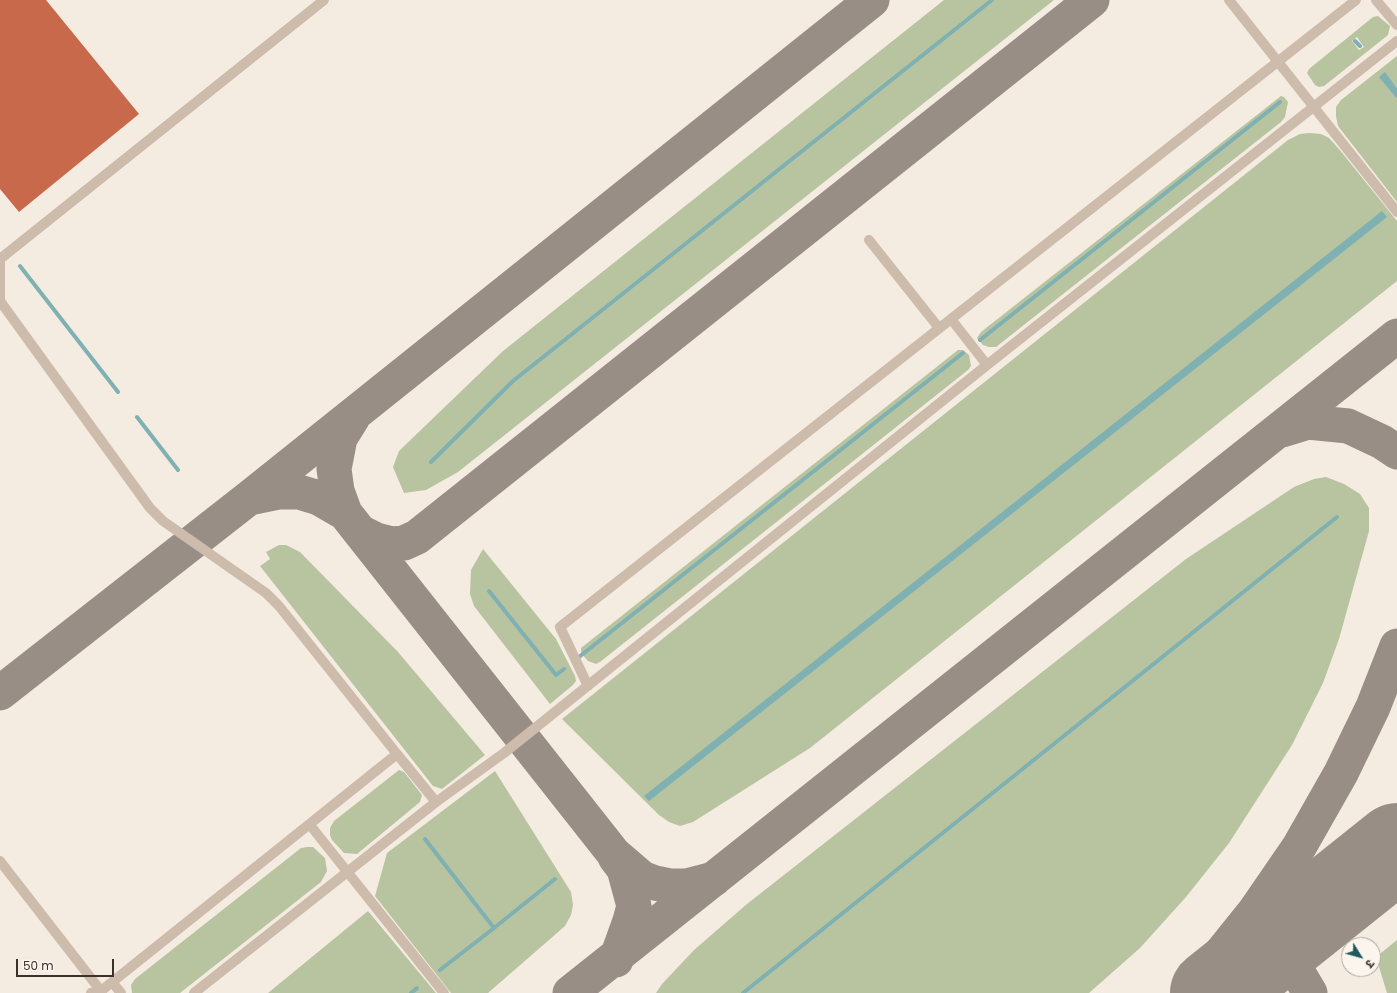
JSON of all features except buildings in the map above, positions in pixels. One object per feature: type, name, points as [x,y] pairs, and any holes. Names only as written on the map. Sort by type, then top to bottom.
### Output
[{"type":"lane","points":[[324,0],[0,259],[0,301],[150,508],[163,522],[266,593],[279,606],[436,802]]},
{"type":"lane","points":[[1229,0],[1397,212]]},
{"type":"lane","points":[[588,686],[560,627],[1356,0]]},
{"type":"lane","points":[[1376,0],[1397,25]]},
{"type":"lane","points":[[194,993],[436,802],[504,753],[987,365],[1397,41]]},
{"type":"lane","points":[[869,240],[939,328]]},
{"type":"lane","points":[[951,319],[987,365]]},
{"type":"lane","points":[[0,861],[96,992],[112,982],[397,754]]},
{"type":"lane","points":[[310,825],[444,993]]},
{"type":"lane","points":[[112,982],[121,993]]},
{"type":"green space","points":[[944,0],[1054,0],[458,472],[426,490],[404,493],[393,467],[399,451],[503,351]]},
{"type":"green space","points":[[1378,16],[1390,26],[1388,35],[1324,86],[1319,87],[1315,85],[1307,73],[1309,69],[1373,17]],"holes":[[[1357,37],[1364,47],[1359,50],[1352,41]]]},
{"type":"green space","points":[[1397,56],[1397,88],[1385,73],[1380,77],[1397,99],[1397,202],[1338,126],[1336,107],[1341,100]]},
{"type":"green space","points":[[1281,96],[1288,102],[1285,117],[1281,122],[996,347],[983,345],[977,338],[981,332]]},
{"type":"green space","points":[[1300,134],[1321,134],[1329,138],[1397,221],[1397,281],[810,748],[693,822],[680,826],[669,822],[659,815],[562,719],[1288,140]]},
{"type":"green space","points":[[958,350],[963,350],[969,355],[971,366],[968,370],[600,662],[596,664],[588,661],[581,653],[581,648]]},
{"type":"green space","points":[[1326,477],[1344,484],[1360,494],[1369,508],[1369,531],[1339,639],[1323,683],[1292,745],[1229,843],[1186,897],[1140,948],[1089,993],[656,993],[662,984],[694,950],[747,904],[1186,559],[1294,487],[1314,479]]},
{"type":"green space","points":[[279,545],[286,545],[300,552],[398,652],[485,755],[442,789],[433,786],[260,566],[270,559],[266,552]]},
{"type":"green space","points":[[483,549],[556,639],[575,676],[576,681],[573,685],[550,704],[474,606],[470,594],[471,570]]},
{"type":"green space","points":[[399,770],[404,772],[422,795],[420,802],[357,854],[344,853],[332,840],[330,835],[330,828],[334,821]]},
{"type":"green space","points":[[495,771],[571,892],[573,905],[571,915],[565,926],[488,993],[451,993],[375,896],[387,853]]},
{"type":"green space","points":[[313,847],[325,858],[327,871],[321,882],[180,993],[132,993],[131,985],[135,979],[301,848]]},
{"type":"green space","points":[[368,911],[436,993],[268,993]]},
{"type":"green space","points":[[1397,940],[1397,993],[1387,993],[1381,973],[1381,953]]},
{"type":"water","points":[[1385,72],[1397,88],[1397,99],[1379,77]]},
{"type":"water","points":[[1382,211],[1387,217],[649,801],[644,796]]},
{"type":"waterway","points":[[431,462],[513,381],[992,0]]},
{"type":"waterway","points":[[1355,41],[1360,46]]},
{"type":"waterway","points":[[980,340],[1280,102]]},
{"type":"waterway","points":[[20,266],[118,392]]},
{"type":"waterway","points":[[579,657],[963,353]]},
{"type":"waterway","points":[[137,417],[178,470]]},
{"type":"waterway","points":[[743,993],[1337,517]]},
{"type":"waterway","points":[[489,591],[556,675],[564,669]]},
{"type":"waterway","points":[[425,839],[494,928],[555,879]]},
{"type":"waterway","points":[[440,970],[494,928]]},
{"type":"waterway","points":[[411,993],[417,988]]},
{"type":"taxiway","points":[[0,693],[249,498],[872,0]]},
{"type":"taxiway","points":[[360,532],[376,540],[392,544],[404,543],[417,537],[1092,0]]},
{"type":"taxiway","points":[[570,993],[1397,336]]},
{"type":"taxiway","points":[[353,417],[340,438],[334,469],[337,491],[345,513],[614,854],[642,878],[655,883],[670,886],[687,886],[714,879]]},
{"type":"taxiway","points":[[1282,430],[1308,422],[1348,426],[1382,442],[1397,452]]},
{"type":"taxiway","points":[[249,498],[278,492],[299,492],[319,498],[345,513]]},
{"type":"taxiway","points":[[1189,993],[1255,911],[1299,847],[1341,773],[1373,707],[1397,646]]},
{"type":"taxiway","points":[[615,857],[624,869],[634,906],[616,960]]},
{"type":"taxiway","points":[[1294,862],[1286,900],[1286,936],[1294,966],[1310,993]]},
{"type":"taxiway","points":[[1243,993],[1258,993]]},
{"type":"runway","points":[[1214,993],[1397,847]]}]
